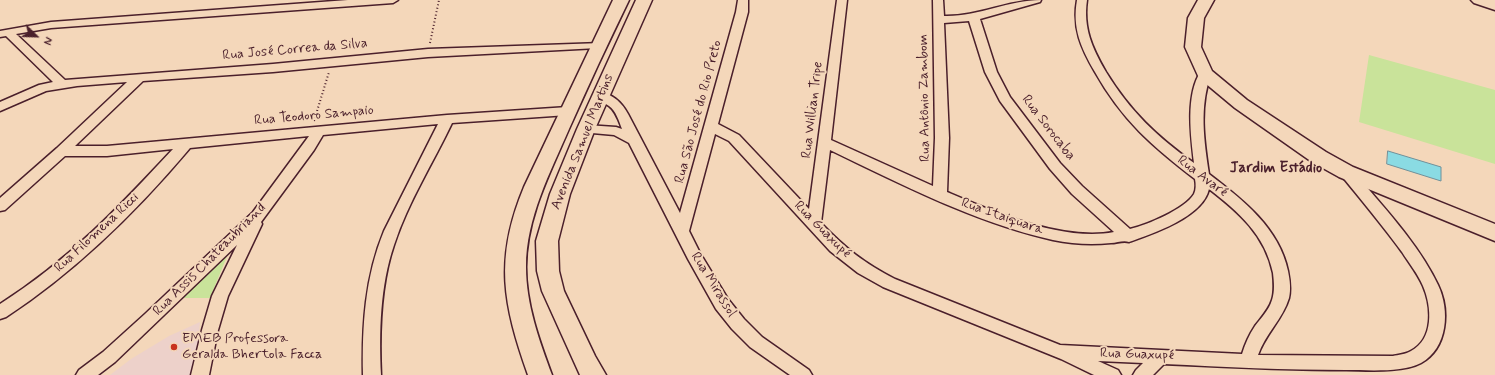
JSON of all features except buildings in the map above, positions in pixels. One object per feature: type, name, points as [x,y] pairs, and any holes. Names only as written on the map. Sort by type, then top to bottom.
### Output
[{"type":"main road","name":"Avenida Samuel Martins","points":[[540,375],[529,345],[519,307],[515,277],[516,251],[521,223],[525,210],[598,45],[621,0]]},
{"type":"main road","name":"Avenida Samuel Martins","points":[[594,375],[586,363],[553,291],[548,271],[547,256],[551,224],[560,194],[586,128],[644,0]]},
{"type":"main road","points":[[1206,0],[1196,18],[1193,47],[1205,74],[1241,104],[1320,157],[1346,172],[1495,233]]},
{"type":"main road","points":[[1479,0],[1495,5]]},
{"type":"main road","points":[[586,128],[568,112],[601,97]]},
{"type":"street","points":[[237,12],[252,0]]},
{"type":"street","points":[[4,33],[51,25],[393,0]]},
{"type":"street","name":"Rua São José do Rio Preto","points":[[682,230],[742,12],[743,0]]},
{"type":"street","name":"Rua Willian Tripe","points":[[814,224],[842,0]]},
{"type":"street","name":"Rua Antônio Zambom","points":[[938,0],[942,138],[940,195]]},
{"type":"street","points":[[939,19],[955,20],[974,18],[1036,0]]},
{"type":"street","name":"Rua Avaré","points":[[1082,0],[1080,10],[1083,40],[1106,81],[1124,107],[1141,128],[1165,150],[1244,210],[1264,234],[1277,255],[1282,273],[1282,293],[1275,312],[1257,336],[1248,360]]},
{"type":"street","name":"Rua Sorocaba","points":[[974,18],[991,72],[1004,98],[1055,166],[1077,190],[1128,236]]},
{"type":"street","points":[[4,33],[62,84]]},
{"type":"street","name":"Rua José Correa da Silva","points":[[0,107],[27,94],[62,84],[428,53],[598,45]]},
{"type":"street","name":"Rua Itaiquara","points":[[825,142],[940,195],[993,217],[1028,229],[1085,239],[1110,239],[1128,236],[1159,225],[1188,209],[1201,193],[1202,177],[1196,108],[1200,84],[1205,74]]},
{"type":"street","points":[[0,206],[62,151],[139,78]]},
{"type":"street","name":"Rua Mirassol","points":[[601,97],[610,100],[618,107],[693,254],[722,304],[738,324],[756,342],[803,375]]},
{"type":"street","name":"Rua Teodoro Sampaio","points":[[62,151],[106,151],[185,145],[447,119],[568,112]]},
{"type":"street","points":[[372,375],[371,345],[374,300],[379,270],[396,222],[447,119]]},
{"type":"street","name":"Rua Guaxupé","points":[[711,126],[734,138],[835,247],[863,269],[889,283],[1059,352],[1248,360],[1283,363],[1393,363],[1415,358],[1428,347],[1437,329],[1437,306],[1431,286],[1421,268],[1346,172]]},
{"type":"street","points":[[586,128],[616,131],[634,140]]},
{"type":"street","name":"Rua Assis Chateaubriand","points":[[85,375],[109,357],[151,319],[258,216],[309,147],[315,131]]},
{"type":"street","name":"Rua Filomena Ricci","points":[[0,312],[51,277],[90,244],[120,215],[185,145]]},
{"type":"street","points":[[200,375],[210,330],[220,296],[258,216]]},
{"type":"street","points":[[1059,352],[1112,375]]},
{"type":"street","points":[[1142,375],[1161,356]]},
{"type":"path","points":[[428,53],[439,0]]},
{"type":"path","points":[[315,131],[332,62]]},
{"type":"shaded area","name":"EMEB Professora Geralda Bhertola Facca","points":[[200,322],[195,375],[110,375],[131,359],[169,336]]},
{"type":"green space","points":[[1369,55],[1495,90],[1495,164],[1359,122]]},
{"type":"green space","points":[[228,254],[210,298],[181,298]]},
{"type":"water","points":[[1388,151],[1441,167],[1441,181],[1387,164]]},
{"type":"place","name":"EMEB Professora Geralda Bhertola Facca","points":[[174,347]]},
{"type":"district","name":"Jardim Estádio","points":[[1276,169]]}]
